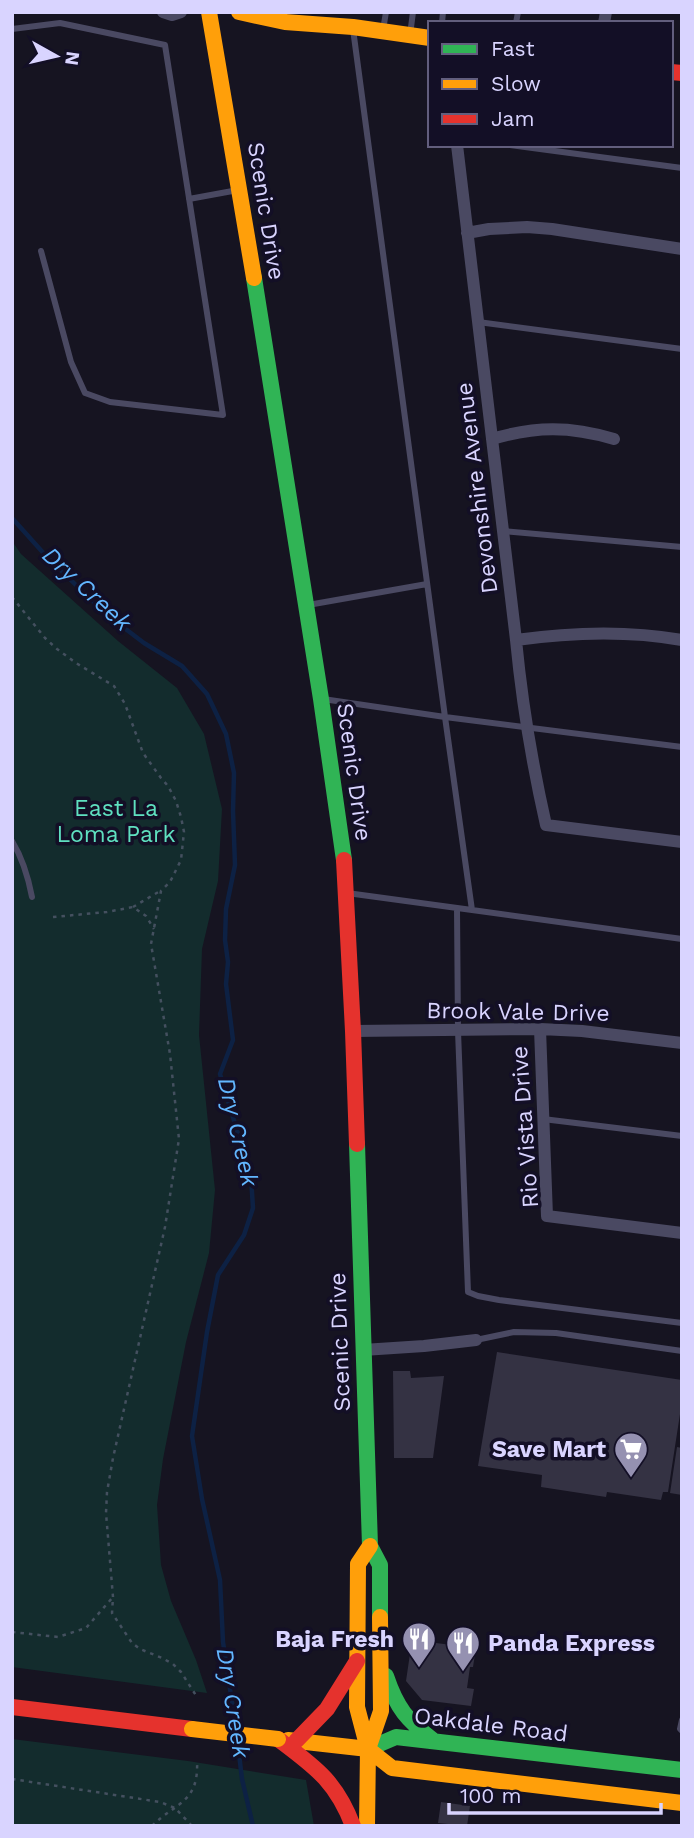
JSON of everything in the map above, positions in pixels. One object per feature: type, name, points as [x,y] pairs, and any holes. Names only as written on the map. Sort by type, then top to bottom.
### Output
[{"type":"main road","name":"Scenic Drive","points":[[209,12],[240,189],[344,860],[353,1031],[370,1546],[380,1566],[381,1711],[368,1749]]},
{"type":"main road","points":[[239,12],[428,38]]},
{"type":"main road","name":"Scenic Drive","points":[[367,1826],[368,1749],[357,1707],[359,1564],[370,1546]]},
{"type":"main road","points":[[296,1741],[329,1706],[358,1659]]},
{"type":"main road","points":[[381,1663],[402,1714],[434,1741]]},
{"type":"main road","points":[[12,1707],[368,1749],[392,1768],[682,1803]]},
{"type":"main road","name":"Oakdale Road","points":[[368,1749],[396,1737],[682,1770]]},
{"type":"main road","points":[[278,1739],[309,1762],[332,1784],[353,1826]]},
{"type":"street","points":[[163,12],[172,15],[181,12]]},
{"type":"street","name":"Devonshire Avenue","points":[[457,147],[527,728],[546,824],[682,842]]},
{"type":"street","points":[[467,233],[506,228],[539,228],[682,249]]},
{"type":"street","points":[[492,439],[540,429],[567,429],[614,439]]},
{"type":"street","points":[[516,640],[585,633],[622,633],[682,640]]},
{"type":"street","name":"Brook Vale Drive","points":[[353,1031],[540,1029],[582,1031],[682,1043]]},
{"type":"street","name":"Rio Vista Drive","points":[[540,1029],[547,1216],[682,1233]]},
{"type":"street","points":[[363,1350],[476,1340]]},
{"type":"lane","points":[[383,32],[386,12]]},
{"type":"lane","points":[[410,35],[413,12]]},
{"type":"lane","points":[[12,29],[60,23],[165,45],[223,415],[110,401],[85,393],[71,362],[41,251]]},
{"type":"lane","points":[[353,27],[472,910]]},
{"type":"lane","points":[[525,147],[682,168]]},
{"type":"lane","points":[[189,198],[240,189]]},
{"type":"lane","points":[[478,322],[682,349]]},
{"type":"lane","points":[[503,531],[682,547]]},
{"type":"lane","points":[[306,605],[427,584]]},
{"type":"lane","points":[[321,699],[682,747]]},
{"type":"lane","points":[[12,841],[22,858],[32,897]]},
{"type":"lane","points":[[345,892],[682,939]]},
{"type":"lane","points":[[457,908],[458,1031],[468,1292],[499,1300],[682,1323]]},
{"type":"lane","points":[[543,1119],[682,1136]]},
{"type":"lane","points":[[476,1340],[514,1332],[556,1333],[682,1351]]},
{"type":"lane","points":[[682,1720],[682,1731]]},
{"type":"path","points":[[12,597],[57,649],[114,686],[125,704],[144,753],[176,801],[184,832],[181,860],[170,881],[161,891],[133,907],[53,917]]},
{"type":"path","points":[[161,891],[151,944],[170,1054],[179,1139],[165,1227],[124,1405],[107,1492],[106,1513],[112,1613],[132,1643],[173,1664],[197,1697]]},
{"type":"path","points":[[133,907],[146,916],[154,929]]},
{"type":"path","points":[[12,1632],[58,1637],[86,1628],[113,1597]]},
{"type":"path","points":[[152,1826],[186,1800],[197,1776],[197,1761]]},
{"type":"path","points":[[12,1779],[160,1802],[175,1808],[192,1826]]},
{"type":"green space","name":"East La Loma Park","points":[[12,541],[21,554],[118,641],[177,688],[204,734],[222,809],[218,881],[202,949],[199,1035],[215,1190],[209,1253],[186,1342],[163,1459],[157,1505],[161,1565],[171,1601],[207,1693],[12,1667]]},
{"type":"green space","points":[[12,1739],[188,1761],[306,1780],[314,1826],[12,1826]]},
{"type":"building","points":[[497,1352],[682,1380],[682,1401],[668,1492],[663,1492],[661,1500],[607,1492],[606,1497],[541,1487],[542,1475],[478,1466]]},
{"type":"building","points":[[393,1371],[410,1371],[411,1378],[444,1376],[433,1458],[394,1458]]},
{"type":"building","points":[[677,1447],[682,1448],[682,1495],[670,1493]]},
{"type":"building","points":[[412,1640],[476,1648],[467,1688],[474,1689],[471,1706],[422,1700],[406,1681]]},
{"type":"building","points":[[441,1802],[470,1806],[467,1826],[438,1823]]},
{"type":"waterway","name":"Dry Creek","points":[[12,518],[47,557],[106,614],[144,643],[182,666],[207,694],[226,734],[234,773],[235,865],[226,909],[225,940],[228,962],[226,984],[233,1040],[220,1074],[251,1177],[253,1208],[244,1235],[218,1275],[192,1436],[202,1499],[220,1580],[223,1642],[236,1729]]},
{"type":"waterway","name":"Dry Creek","points":[[237,1737],[242,1779],[253,1826]]},
{"type":"traffic: fast","points":[[254,278],[344,860]]},
{"type":"traffic: fast","points":[[357,1144],[370,1546],[380,1565],[380,1617]]},
{"type":"traffic: fast","points":[[386,1676],[404,1713],[434,1741]]},
{"type":"traffic: fast","points":[[368,1749],[396,1737],[682,1770]]},
{"type":"traffic: slow","points":[[209,12],[254,278]]},
{"type":"traffic: slow","points":[[239,12],[285,22],[353,27],[428,38]]},
{"type":"traffic: slow","points":[[367,1826],[368,1749],[357,1707],[358,1564],[370,1546]]},
{"type":"traffic: slow","points":[[368,1749],[381,1711],[380,1617]]},
{"type":"traffic: slow","points":[[192,1729],[278,1739]]},
{"type":"traffic: slow","points":[[288,1740],[368,1749]]},
{"type":"traffic: slow","points":[[368,1749],[392,1768],[682,1803]]},
{"type":"traffic: jam","points":[[673,72],[682,73]]},
{"type":"traffic: jam","points":[[344,860],[357,1144]]},
{"type":"traffic: jam","points":[[296,1741],[327,1709],[357,1661]]},
{"type":"traffic: jam","points":[[12,1707],[192,1729]]},
{"type":"traffic: jam","points":[[278,1739],[332,1786],[353,1826]]},
{"type":"place","name":"Save Mart","points":[[631,1479]]},
{"type":"place","name":"Baja Fresh","points":[[419,1669]]},
{"type":"place","name":"Panda Express","points":[[463,1673]]}]
